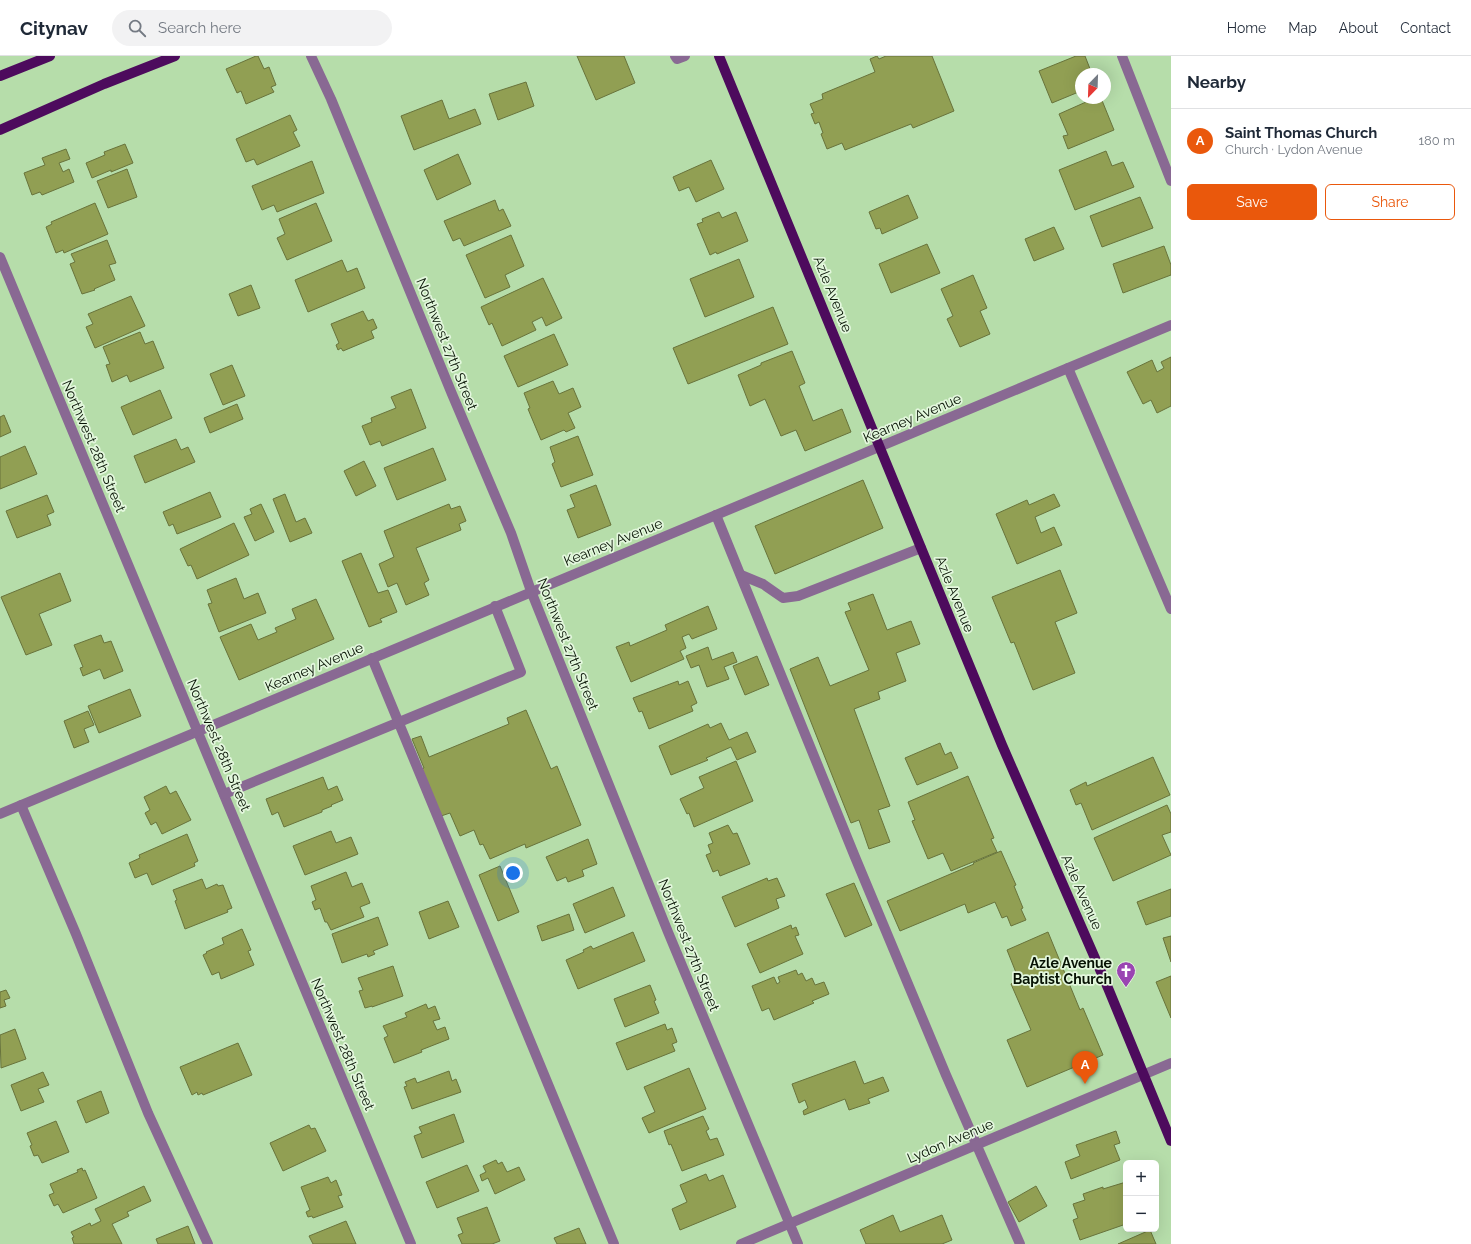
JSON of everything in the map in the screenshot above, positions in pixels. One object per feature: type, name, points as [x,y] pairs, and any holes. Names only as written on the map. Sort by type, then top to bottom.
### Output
[{"type":"main road","points":[[0,76],[50,56]]},
{"type":"main road","points":[[0,130],[104,84],[175,56]]},
{"type":"main road","name":"Azle Avenue","points":[[720,56],[1002,745],[1108,988],[1171,1141]]},
{"type":"street","name":"Northwest 27th Street","points":[[311,56],[334,106],[449,387],[511,533],[531,591],[668,932],[798,1244]]},
{"type":"street","points":[[675,56],[677,59],[685,56]]},
{"type":"street","points":[[1122,56],[1171,181]]},
{"type":"street","name":"Northwest 28th Street","points":[[0,257],[412,1244]]},
{"type":"street","name":"Kearney Avenue","points":[[0,814],[495,606],[1171,326]]},
{"type":"street","points":[[1068,368],[1171,610]]},
{"type":"street","points":[[716,515],[946,1075],[1020,1244]]},
{"type":"street","points":[[741,575],[763,584],[783,598],[798,596],[921,548]]},
{"type":"street","points":[[224,794],[521,672],[495,606]]},
{"type":"street","points":[[372,658],[614,1244]]},
{"type":"street","points":[[21,805],[76,934],[148,1113],[208,1244]]},
{"type":"street","name":"Lydon Avenue","points":[[741,1244],[1171,1063]]},
{"type":"building","points":[[258,56],[264,69],[269,67],[276,85],[271,87],[274,92],[246,104],[241,91],[237,93],[226,69]]},
{"type":"building","points":[[577,56],[624,56],[635,83],[596,100]]},
{"type":"building","points":[[877,56],[879,59],[886,56],[932,56],[954,111],[913,128],[911,124],[845,150],[842,143],[827,149],[821,134],[823,133],[819,122],[815,124],[811,114],[814,113],[810,104],[823,99],[822,94],[875,72],[870,59]]},
{"type":"building","points":[[1076,56],[1085,56],[1090,68],[1075,68],[1075,93],[1052,103],[1039,71]]},
{"type":"building","points":[[526,82],[534,106],[498,120],[489,94]]},
{"type":"building","points":[[442,100],[449,119],[475,109],[481,124],[414,150],[401,116]]},
{"type":"building","points":[[1082,104],[1103,104],[1114,130],[1068,149],[1063,136],[1068,135],[1059,114]]},
{"type":"building","points":[[290,115],[297,130],[293,132],[300,146],[257,165],[254,159],[246,162],[236,139]]},
{"type":"building","points":[[125,144],[133,163],[92,178],[86,163],[105,155],[104,152]]},
{"type":"building","points":[[66,149],[70,159],[59,163],[63,172],[69,169],[74,182],[42,195],[40,192],[32,195],[24,173],[45,165],[42,158]]},
{"type":"building","points":[[1106,151],[1112,166],[1123,162],[1134,187],[1075,210],[1059,170]]},
{"type":"building","points":[[458,154],[471,184],[437,200],[424,170]]},
{"type":"building","points":[[711,160],[724,189],[696,202],[689,187],[679,191],[673,177]]},
{"type":"building","points":[[312,161],[324,193],[277,212],[274,205],[262,210],[252,186]]},
{"type":"building","points":[[127,169],[137,197],[108,208],[97,181]]},
{"type":"building","points":[[908,195],[918,218],[882,234],[880,228],[876,229],[869,212]]},
{"type":"building","points":[[1140,197],[1153,228],[1102,247],[1090,216]]},
{"type":"building","points":[[495,200],[499,211],[503,209],[511,226],[464,246],[460,238],[453,241],[444,221]]},
{"type":"building","points":[[95,203],[108,234],[64,253],[63,250],[56,253],[46,227],[52,224],[51,222]]},
{"type":"building","points":[[316,203],[332,241],[287,260],[277,238],[285,234],[279,219]]},
{"type":"building","points":[[719,212],[722,218],[736,212],[748,241],[717,254],[716,252],[710,255],[697,224],[703,222],[702,219]]},
{"type":"building","points":[[1054,227],[1064,249],[1034,261],[1025,239]]},
{"type":"building","points":[[511,235],[524,266],[505,275],[510,287],[485,298],[466,255]]},
{"type":"building","points":[[107,240],[116,263],[109,265],[115,280],[94,289],[95,290],[82,294],[70,264],[75,262],[71,254]]},
{"type":"building","points":[[927,244],[940,273],[891,293],[879,264]]},
{"type":"building","points":[[1164,246],[1171,265],[1171,275],[1123,293],[1113,264]]},
{"type":"building","points":[[739,259],[754,297],[705,317],[690,279]]},
{"type":"building","points":[[342,260],[347,272],[357,268],[365,288],[308,312],[295,280]]},
{"type":"building","points":[[973,275],[987,308],[980,311],[990,334],[960,347],[947,319],[953,316],[941,289]]},
{"type":"building","points":[[543,278],[562,318],[546,326],[542,317],[532,322],[536,330],[502,346],[492,323],[489,325],[481,307]]},
{"type":"building","points":[[251,285],[260,308],[238,316],[229,294]]},
{"type":"building","points":[[131,296],[145,326],[95,348],[86,327],[93,324],[88,314]]},
{"type":"building","points":[[773,307],[788,344],[688,384],[673,348]]},
{"type":"building","points":[[363,311],[368,321],[373,319],[377,328],[371,331],[374,338],[343,351],[341,348],[338,350],[336,345],[339,343],[331,324]]},
{"type":"building","points":[[140,332],[145,344],[153,341],[164,368],[130,382],[127,375],[112,382],[106,365],[110,364],[103,347]]},
{"type":"building","points":[[554,334],[568,365],[518,387],[504,356]]},
{"type":"building","points":[[792,351],[805,383],[799,386],[813,421],[842,409],[851,432],[805,451],[796,430],[781,436],[765,399],[750,406],[738,375],[761,365],[761,363]]},
{"type":"building","points":[[1171,357],[1171,406],[1157,413],[1151,400],[1143,404],[1127,372],[1152,360],[1157,372],[1164,368],[1161,362]]},
{"type":"building","points":[[232,365],[245,396],[223,405],[210,374]]},
{"type":"building","points":[[553,381],[559,394],[573,388],[581,407],[568,413],[575,428],[566,432],[564,430],[541,440],[528,409],[530,408],[524,393]]},
{"type":"building","points":[[411,389],[426,428],[382,446],[380,441],[370,445],[362,426],[372,422],[371,418],[396,408],[391,397]]},
{"type":"building","points":[[160,390],[172,418],[133,435],[121,407]]},
{"type":"building","points":[[237,404],[243,419],[210,433],[204,418]]},
{"type":"building","points":[[4,415],[11,432],[0,437],[0,417]]},
{"type":"building","points":[[578,436],[593,475],[561,487],[552,464],[555,462],[550,447]]},
{"type":"building","points":[[176,439],[181,450],[188,447],[195,462],[145,483],[134,456]]},
{"type":"building","points":[[25,446],[37,474],[0,489],[0,457]]},
{"type":"building","points":[[433,448],[446,480],[397,500],[384,468]]},
{"type":"building","points":[[364,461],[376,486],[356,496],[344,471]]},
{"type":"building","points":[[863,480],[883,528],[775,574],[755,526]]},
{"type":"building","points":[[596,485],[611,525],[578,538],[567,510],[575,507],[570,495]]},
{"type":"building","points":[[210,492],[221,517],[177,534],[173,524],[169,526],[163,512]]},
{"type":"building","points":[[285,494],[296,522],[305,518],[312,533],[290,542],[273,499]]},
{"type":"building","points":[[1054,494],[1060,506],[1035,517],[1041,533],[1054,527],[1062,545],[1017,564],[996,514],[1027,500],[1029,505]]},
{"type":"building","points":[[47,495],[54,512],[47,515],[51,525],[17,538],[6,511]]},
{"type":"building","points":[[261,504],[274,532],[255,541],[244,517],[252,514],[250,509]]},
{"type":"building","points":[[449,504],[451,509],[460,506],[466,521],[459,524],[461,530],[416,548],[429,580],[424,583],[429,595],[406,605],[397,583],[388,587],[379,564],[394,557],[384,531]]},
{"type":"building","points":[[234,523],[249,555],[197,579],[191,565],[188,566],[180,549]]},
{"type":"building","points":[[361,553],[378,593],[388,590],[397,612],[380,619],[382,622],[369,627],[342,561]]},
{"type":"building","points":[[1060,570],[1077,613],[1055,622],[1075,673],[1033,690],[1014,642],[1011,643],[992,597]]},
{"type":"building","points":[[60,573],[71,601],[39,614],[52,645],[26,655],[1,597]]},
{"type":"building","points":[[236,578],[244,599],[258,593],[266,613],[219,632],[208,604],[212,603],[207,590]]},
{"type":"building","points":[[873,594],[887,630],[911,621],[920,644],[896,653],[906,681],[878,692],[880,699],[854,709],[890,806],[878,810],[890,842],[869,849],[859,820],[851,823],[790,669],[818,657],[830,686],[869,670],[845,612],[851,610],[848,603]]},
{"type":"building","points":[[316,599],[334,639],[239,680],[220,637],[251,624],[258,640],[277,632],[275,628],[296,619],[292,609]]},
{"type":"building","points":[[708,606],[717,629],[692,639],[689,634],[682,637],[686,648],[680,651],[684,659],[631,682],[616,647],[629,642],[630,646],[667,630],[665,625]]},
{"type":"building","points":[[101,635],[104,643],[111,641],[123,671],[104,679],[100,669],[83,676],[80,668],[83,667],[74,645]]},
{"type":"building","points":[[708,647],[712,660],[733,652],[737,662],[724,667],[729,679],[707,687],[699,665],[691,668],[686,656]]},
{"type":"building","points":[[757,656],[769,685],[745,695],[733,666]]},
{"type":"building","points":[[678,681],[679,685],[688,681],[697,703],[691,706],[693,711],[649,729],[642,711],[639,712],[633,698]]},
{"type":"building","points":[[130,689],[141,716],[99,733],[88,706]]},
{"type":"building","points":[[526,710],[551,769],[557,766],[581,825],[526,848],[525,844],[490,859],[483,844],[480,845],[474,830],[460,836],[450,813],[441,816],[421,769],[424,768],[412,739],[421,736],[429,757],[509,724],[507,718]]},
{"type":"building","points":[[88,711],[94,725],[84,729],[89,742],[74,748],[64,721]]},
{"type":"building","points":[[721,723],[729,740],[747,732],[756,752],[737,760],[731,747],[706,758],[708,760],[671,775],[659,746],[708,724],[710,728]]},
{"type":"building","points":[[940,743],[945,755],[951,752],[958,768],[917,785],[905,758]]},
{"type":"building","points":[[1153,757],[1170,795],[1092,830],[1081,803],[1076,805],[1070,790],[1086,782],[1087,786]]},
{"type":"building","points":[[736,761],[753,801],[694,827],[689,813],[687,814],[680,799],[704,788],[699,777]]},
{"type":"building","points":[[968,776],[994,838],[991,839],[997,852],[951,871],[943,853],[928,859],[912,821],[915,820],[908,802]]},
{"type":"building","points":[[323,777],[328,790],[337,786],[343,800],[322,810],[322,812],[284,827],[278,812],[272,815],[266,799]]},
{"type":"building","points":[[166,786],[170,794],[176,791],[191,820],[162,834],[156,822],[151,825],[145,813],[150,810],[144,797]]},
{"type":"building","points":[[1167,805],[1171,814],[1171,832],[1162,835],[1171,855],[1113,881],[1094,838]]},
{"type":"building","points":[[728,825],[733,834],[737,833],[750,864],[720,876],[718,870],[713,872],[706,855],[711,853],[708,845],[713,843],[709,833]]},
{"type":"building","points":[[331,831],[336,843],[351,837],[358,854],[305,875],[293,846]]},
{"type":"building","points":[[187,834],[198,861],[194,863],[195,866],[152,885],[147,873],[135,878],[129,863],[140,858],[139,855]]},
{"type":"building","points":[[588,839],[597,864],[582,870],[584,876],[568,882],[566,877],[557,881],[546,857]]},
{"type":"building","points":[[1001,851],[1016,885],[1014,886],[1026,920],[1011,926],[1007,916],[1002,918],[995,902],[968,913],[965,904],[900,931],[887,901]]},
{"type":"building","points":[[500,866],[519,912],[498,921],[479,875]]},
{"type":"building","points":[[346,872],[352,887],[362,883],[370,903],[360,907],[364,917],[331,930],[327,922],[325,922],[320,908],[315,910],[312,902],[316,900],[311,886]]},
{"type":"building","points":[[767,878],[768,881],[777,878],[785,896],[776,899],[779,908],[735,927],[722,897]]},
{"type":"building","points":[[202,879],[206,889],[217,884],[218,886],[223,885],[232,908],[227,910],[228,912],[185,929],[175,901],[177,900],[173,890]]},
{"type":"building","points":[[854,883],[872,925],[845,937],[826,894]]},
{"type":"building","points":[[613,887],[625,916],[585,933],[573,904]]},
{"type":"building","points":[[1171,889],[1171,916],[1146,925],[1137,902]]},
{"type":"building","points":[[448,901],[459,927],[429,939],[419,912]]},
{"type":"building","points":[[569,914],[574,930],[542,941],[537,926]]},
{"type":"building","points":[[378,917],[388,945],[373,951],[375,954],[368,957],[367,954],[342,963],[332,934]]},
{"type":"building","points":[[791,925],[792,929],[796,927],[799,935],[795,936],[803,954],[760,973],[747,944]]},
{"type":"building","points":[[242,929],[251,950],[248,951],[254,965],[221,979],[219,972],[212,975],[203,955],[207,953],[206,952],[224,944],[222,938]]},
{"type":"building","points":[[633,932],[645,961],[578,989],[566,960],[584,952],[583,950],[591,946],[593,949]]},
{"type":"building","points":[[1048,932],[1080,1010],[1083,1008],[1103,1055],[1027,1087],[1007,1040],[1031,1030],[1011,984],[1019,980],[1007,950]]},
{"type":"building","points":[[1171,936],[1171,962],[1163,938]]},
{"type":"building","points":[[393,966],[403,996],[365,1008],[359,991],[363,990],[358,978]]},
{"type":"building","points":[[796,970],[798,975],[802,973],[806,981],[812,978],[815,985],[824,982],[829,994],[812,1001],[814,1003],[774,1020],[769,1008],[762,1011],[752,986],[774,977],[777,984],[780,982],[778,977]]},
{"type":"building","points":[[1171,976],[1171,1018],[1156,982]]},
{"type":"building","points":[[650,985],[659,1013],[625,1027],[614,999]]},
{"type":"building","points":[[6,990],[10,998],[4,1000],[6,1006],[0,1008],[0,992]]},
{"type":"building","points":[[426,1004],[428,1009],[435,1006],[440,1019],[433,1021],[437,1030],[445,1027],[449,1039],[394,1063],[384,1038],[388,1036],[383,1026],[407,1017],[405,1013]]},
{"type":"building","points":[[665,1024],[667,1030],[672,1028],[677,1042],[672,1044],[675,1051],[627,1070],[616,1043]]},
{"type":"building","points":[[15,1029],[26,1059],[1,1068],[0,1035]]},
{"type":"building","points":[[238,1043],[252,1075],[203,1095],[202,1093],[198,1095],[197,1092],[192,1095],[180,1067]]},
{"type":"building","points":[[855,1061],[864,1084],[883,1077],[889,1091],[868,1099],[870,1103],[849,1110],[845,1099],[804,1115],[803,1111],[808,1108],[805,1100],[799,1103],[792,1084]]},
{"type":"building","points":[[689,1068],[706,1109],[649,1133],[642,1118],[655,1112],[644,1087]]},
{"type":"building","points":[[449,1071],[452,1081],[456,1079],[461,1092],[412,1109],[404,1087],[407,1086],[405,1082],[415,1078],[417,1083]]},
{"type":"building","points":[[43,1072],[49,1085],[38,1089],[44,1102],[21,1111],[11,1085]]},
{"type":"building","points":[[101,1091],[109,1113],[86,1123],[77,1101]]},
{"type":"building","points":[[454,1114],[464,1142],[422,1158],[414,1136],[422,1133],[419,1127]]},
{"type":"building","points":[[703,1116],[709,1129],[706,1131],[710,1140],[717,1138],[724,1155],[682,1171],[664,1131]]},
{"type":"building","points":[[56,1121],[69,1152],[42,1163],[38,1155],[34,1156],[30,1146],[32,1145],[27,1133]]},
{"type":"building","points":[[309,1125],[311,1129],[315,1128],[326,1151],[283,1171],[270,1143]]},
{"type":"building","points":[[1116,1131],[1120,1143],[1114,1145],[1120,1160],[1071,1179],[1065,1162],[1080,1156],[1076,1145]]},
{"type":"building","points":[[496,1160],[498,1164],[502,1162],[507,1172],[519,1167],[525,1180],[495,1194],[488,1178],[482,1181],[480,1175],[486,1172],[483,1166]]},
{"type":"building","points":[[467,1165],[479,1191],[437,1208],[426,1182]]},
{"type":"building","points":[[82,1168],[83,1171],[85,1170],[97,1198],[63,1213],[58,1204],[54,1206],[49,1195],[54,1193],[50,1184],[78,1172],[77,1170]]},
{"type":"building","points":[[706,1174],[709,1181],[723,1175],[736,1207],[680,1230],[672,1209],[687,1202],[680,1185]]},
{"type":"building","points":[[328,1177],[331,1183],[336,1180],[342,1195],[338,1196],[343,1207],[313,1218],[312,1216],[308,1217],[306,1212],[310,1210],[301,1187]]},
{"type":"building","points":[[1123,1183],[1123,1225],[1080,1240],[1073,1220],[1078,1218],[1073,1204],[1085,1200],[1083,1194],[1103,1187],[1103,1189]]},
{"type":"building","points":[[144,1186],[151,1201],[127,1212],[129,1216],[112,1224],[122,1244],[74,1244],[72,1238],[74,1237],[71,1232],[90,1223],[91,1226],[101,1221],[95,1209]]},
{"type":"building","points":[[1036,1186],[1047,1206],[1019,1222],[1008,1202]]},
{"type":"building","points":[[487,1207],[500,1241],[492,1244],[462,1244],[458,1235],[463,1233],[457,1218]]},
{"type":"building","points":[[893,1215],[900,1232],[942,1215],[952,1240],[942,1244],[866,1244],[860,1230]]},
{"type":"building","points":[[346,1221],[356,1244],[313,1244],[309,1236]]},
{"type":"building","points":[[188,1226],[195,1244],[158,1244],[156,1239]]},
{"type":"building","points":[[579,1228],[586,1244],[557,1244],[554,1238]]},
{"type":"building","points":[[1145,1232],[1151,1232],[1156,1244],[1118,1244]]},
{"type":"place","name":"Azle Avenue Baptist Church","points":[[1126,988]]},
{"type":"place","name":"Saint Thomas Church","points":[[1085,1084]]}]
